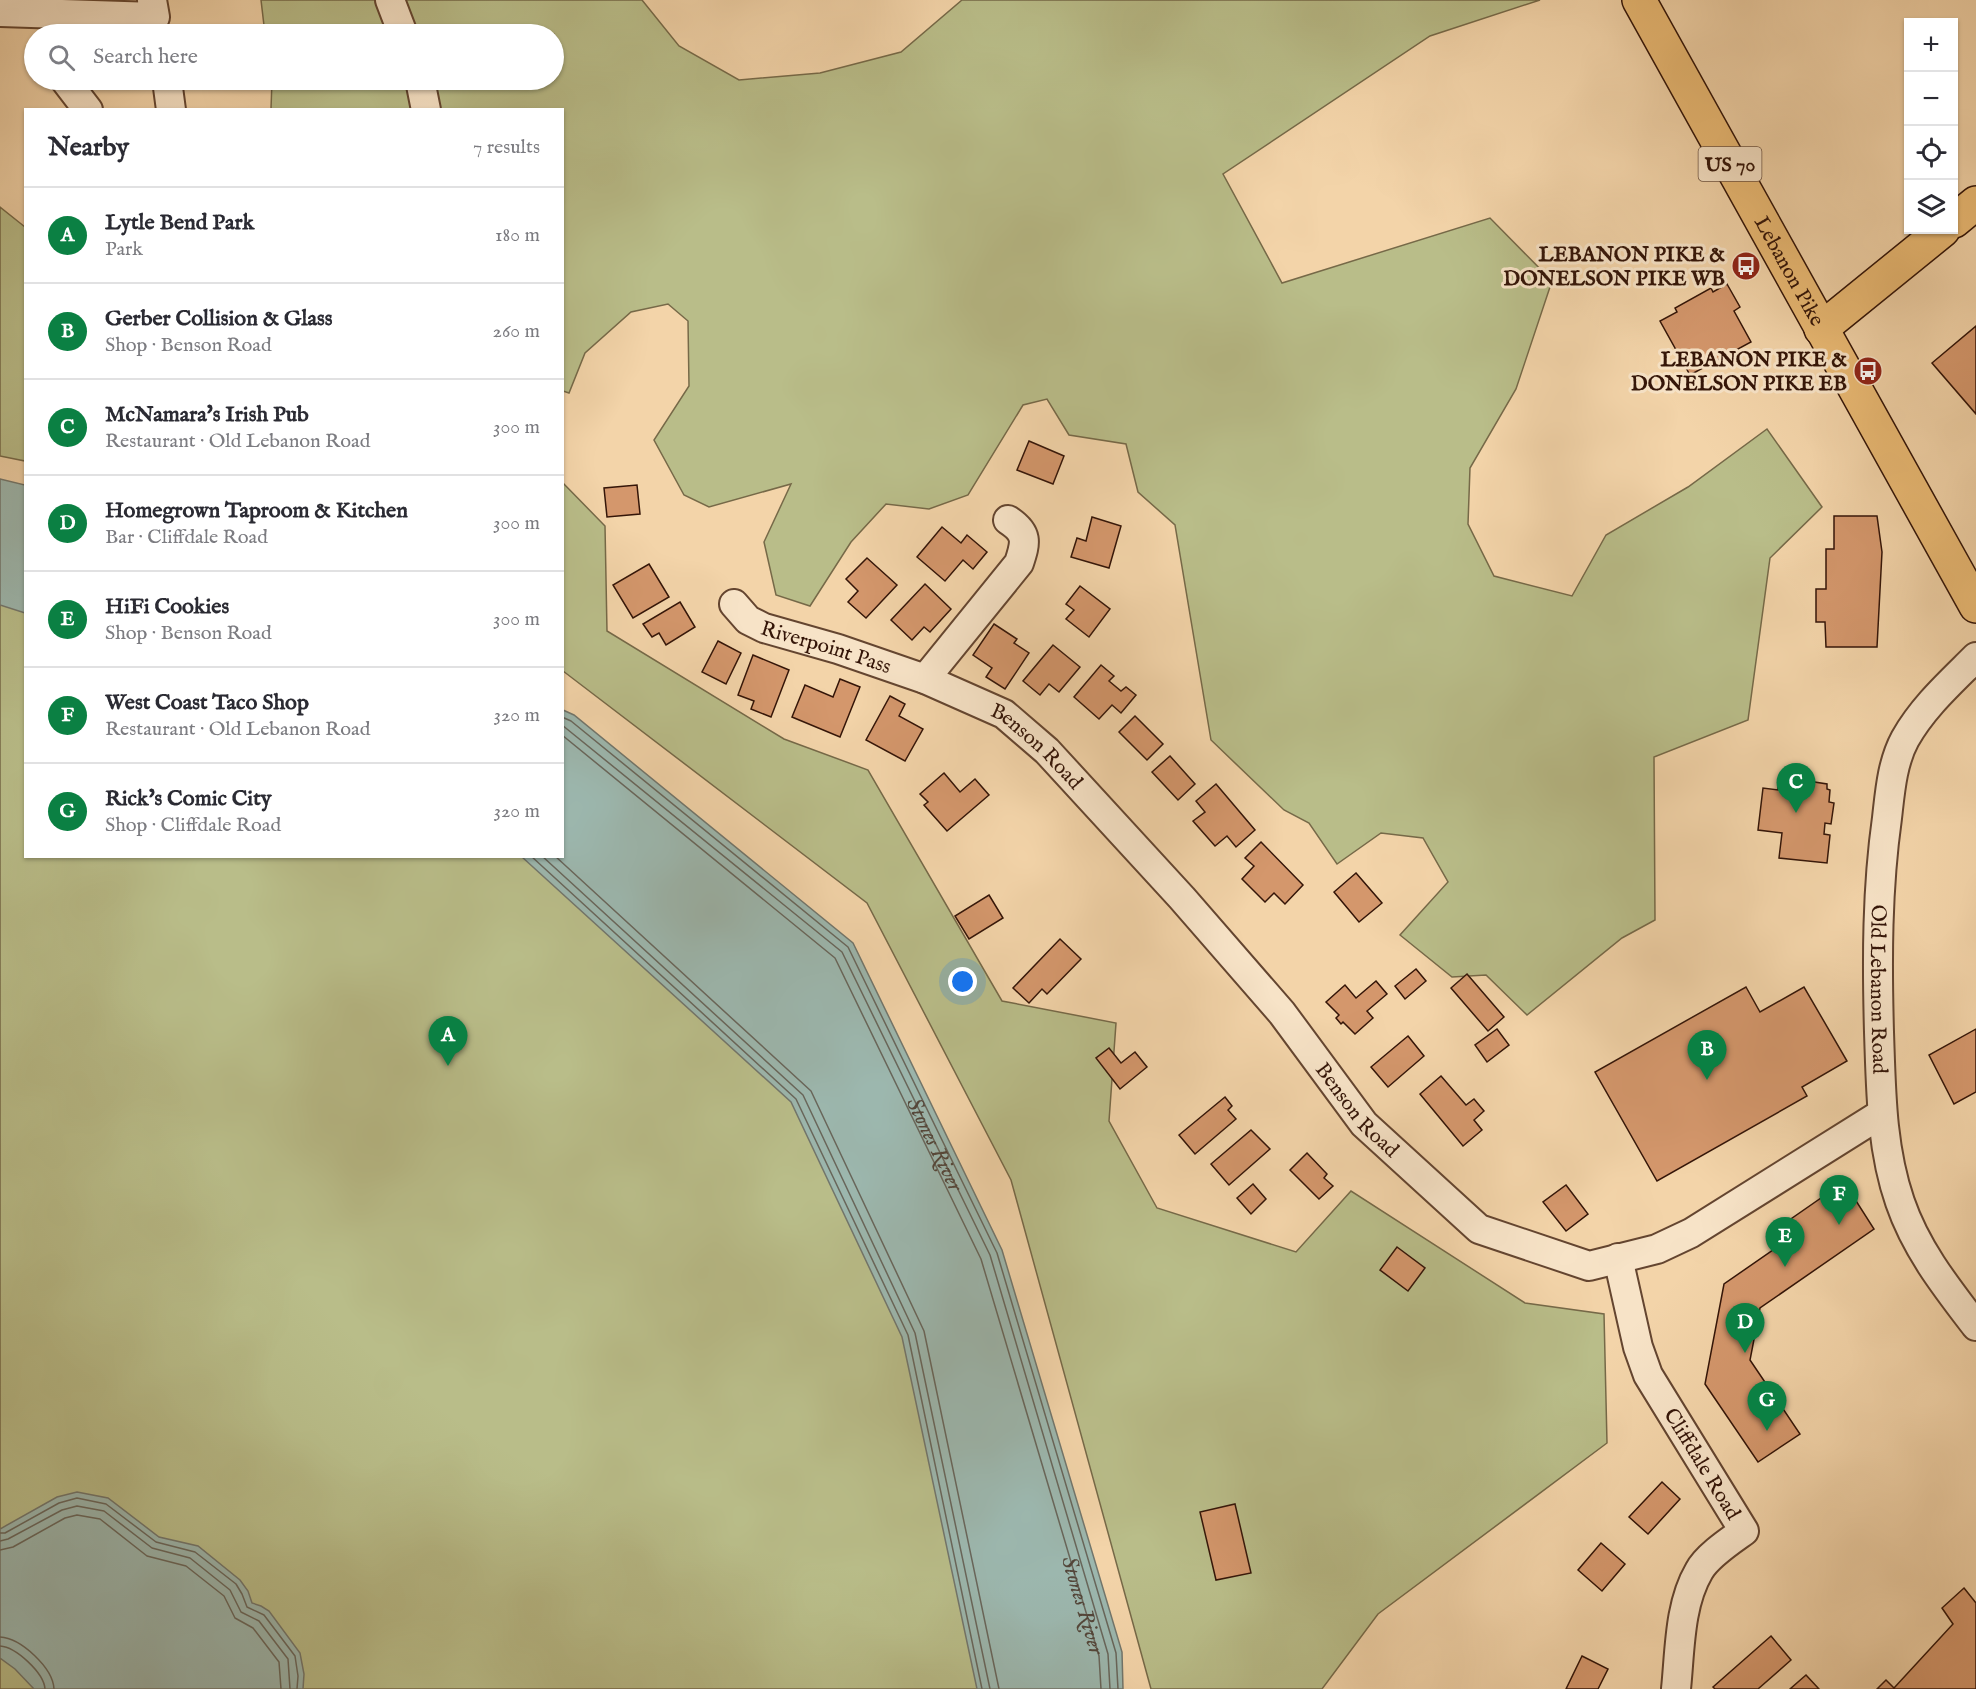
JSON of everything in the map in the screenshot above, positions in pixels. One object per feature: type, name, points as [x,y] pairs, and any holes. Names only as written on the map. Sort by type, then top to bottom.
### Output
[{"type":"main road","name":"Lebanon Pike","points":[[1639,0],[1976,606]]},
{"type":"main road","points":[[1958,217],[1976,202]]},
{"type":"main road","points":[[1821,329],[1938,234]]},
{"type":"street","points":[[390,0],[399,24]]},
{"type":"street","points":[[0,12],[42,24],[155,17]]},
{"type":"street","points":[[73,90],[86,108]]},
{"type":"street","points":[[168,90],[171,108]]},
{"type":"street","points":[[422,90],[426,108]]},
{"type":"street","points":[[925,679],[1019,563],[1023,551],[1023,534],[1020,527],[1008,520]]},
{"type":"street","name":"Riverpoint Pass","points":[[734,604],[748,620],[764,628],[838,649],[925,679]]},
{"type":"street","name":"Old Lebanon Road","points":[[1976,657],[1924,709],[1904,741],[1893,775],[1883,848],[1878,915],[1877,991],[1881,1114],[1892,1174],[1906,1219],[1916,1240],[1940,1279],[1976,1326]]},
{"type":"street","name":"Benson Road","points":[[925,679],[1004,714],[1047,751],[1182,898],[1282,1013],[1364,1124],[1479,1229],[1589,1266],[1657,1249],[1691,1233],[1881,1114]]},
{"type":"street","name":"Cliffdale Road","points":[[1618,1258],[1638,1347],[1648,1375],[1744,1532],[1724,1546],[1700,1569],[1691,1588],[1687,1598],[1676,1689]]},
{"type":"green space","points":[[261,0],[642,0],[679,46],[739,80],[820,73],[901,52],[962,0],[1540,0],[1430,36],[1223,174],[1282,283],[1490,218],[1552,281],[1516,389],[1470,468],[1468,524],[1494,576],[1572,596],[1606,535],[1688,487],[1767,429],[1822,507],[1770,558],[1748,720],[1654,757],[1655,920],[1622,938],[1527,1015],[1486,975],[1452,977],[1400,935],[1448,882],[1423,838],[1381,833],[1337,864],[1309,823],[1284,810],[1211,740],[1175,525],[1138,492],[1126,444],[1069,435],[1047,399],[1023,405],[968,495],[929,509],[886,504],[851,542],[810,606],[776,595],[764,542],[791,484],[709,507],[684,495],[654,440],[689,386],[688,321],[668,304],[631,312],[585,353],[569,393],[564,391],[564,108],[271,108],[272,90],[564,90],[564,24],[264,24]]},
{"type":"green space","points":[[0,207],[24,226],[24,461],[0,456]]},
{"type":"green space","points":[[564,484],[605,526],[607,631],[784,739],[868,770],[1002,1001],[1116,1023],[1109,1121],[1157,1208],[1296,1252],[1351,1191],[1525,1303],[1604,1314],[1607,1443],[1378,1614],[1322,1689],[1151,1689],[1011,1180],[867,903],[564,672]]},
{"type":"green space","points":[[0,490],[24,497],[24,858],[564,857],[830,941],[1094,1689],[0,1689]]},
{"type":"water","points":[[0,479],[24,485],[24,613],[0,605]]},
{"type":"water","name":"Stones River","points":[[564,710],[574,715],[853,943],[1002,1250],[1122,1652],[1123,1689],[977,1689],[902,1337],[791,1102],[523,858],[564,858]]},
{"type":"water","points":[[77,1492],[108,1498],[159,1537],[198,1546],[240,1580],[248,1591],[252,1603],[269,1611],[300,1653],[304,1674],[303,1689],[34,1689],[15,1669],[0,1658],[0,1529],[57,1497]]},
{"type":"building","points":[[1727,284],[1740,307],[1734,311],[1751,342],[1690,375],[1660,321],[1677,312],[1675,308],[1711,288],[1713,292]]},
{"type":"building","points":[[1976,326],[1976,414],[1932,363]]},
{"type":"building","points":[[1029,441],[1064,456],[1053,484],[1017,470]]},
{"type":"building","points":[[637,485],[640,514],[607,517],[604,488]]},
{"type":"building","points":[[1834,516],[1877,516],[1882,552],[1877,647],[1826,647],[1825,622],[1816,622],[1816,589],[1826,589],[1826,549],[1834,549]]},
{"type":"building","points":[[1092,517],[1121,526],[1109,568],[1071,557],[1077,538],[1086,541]]},
{"type":"building","points":[[942,527],[961,543],[967,535],[987,552],[973,569],[963,560],[945,581],[917,557]]},
{"type":"building","points":[[867,558],[897,585],[866,618],[848,602],[858,591],[846,579]]},
{"type":"building","points":[[649,564],[669,597],[633,618],[613,585]]},
{"type":"building","points":[[925,584],[951,609],[930,632],[924,627],[912,640],[891,620]]},
{"type":"building","points":[[1080,586],[1110,609],[1089,637],[1066,619],[1074,610],[1066,604]]},
{"type":"building","points":[[680,602],[695,627],[666,645],[659,633],[652,637],[643,624]]},
{"type":"building","points":[[994,624],[1017,639],[1014,643],[1029,653],[1005,689],[986,677],[992,668],[973,655]]},
{"type":"building","points":[[718,641],[741,653],[726,684],[702,672]]},
{"type":"building","points":[[1053,645],[1080,667],[1059,692],[1049,684],[1040,695],[1023,681]]},
{"type":"building","points":[[753,655],[789,670],[771,717],[751,709],[754,701],[738,695]]},
{"type":"building","points":[[1101,665],[1114,676],[1109,681],[1121,691],[1126,687],[1136,695],[1121,713],[1112,705],[1099,719],[1074,697]]},
{"type":"building","points":[[840,679],[860,687],[840,737],[792,717],[805,685],[833,697]]},
{"type":"building","points":[[890,696],[905,704],[899,716],[923,729],[905,761],[866,740]]},
{"type":"building","points":[[1135,716],[1163,744],[1147,760],[1119,732]]},
{"type":"building","points":[[1170,756],[1195,784],[1178,800],[1152,772]]},
{"type":"building","points":[[944,773],[960,792],[975,779],[989,795],[947,831],[924,805],[928,802],[920,794]]},
{"type":"building","points":[[1808,781],[1827,784],[1827,789],[1830,790],[1829,802],[1834,803],[1831,824],[1825,823],[1824,834],[1830,835],[1827,863],[1779,858],[1782,833],[1758,830],[1763,788],[1778,790],[1778,787],[1788,788],[1788,786],[1807,788]]},
{"type":"building","points":[[1216,784],[1255,830],[1236,847],[1227,836],[1215,846],[1193,821],[1205,812],[1196,801]]},
{"type":"building","points":[[1261,842],[1303,885],[1285,904],[1274,893],[1265,902],[1242,879],[1254,866],[1245,858]]},
{"type":"building","points":[[1356,873],[1382,903],[1359,922],[1334,892]]},
{"type":"building","points":[[989,895],[1003,918],[969,939],[955,916]]},
{"type":"building","points":[[1060,939],[1081,959],[1047,994],[1042,989],[1029,1003],[1013,988]]},
{"type":"building","points":[[1416,969],[1426,981],[1405,999],[1395,986]]},
{"type":"building","points":[[1467,974],[1504,1017],[1488,1031],[1451,988]]},
{"type":"building","points":[[1376,981],[1387,994],[1367,1011],[1373,1018],[1355,1034],[1343,1022],[1341,1024],[1336,1018],[1339,1015],[1326,1002],[1345,985],[1356,998]]},
{"type":"building","points":[[1746,987],[1760,1012],[1804,987],[1847,1061],[1802,1087],[1807,1096],[1657,1181],[1595,1072]]},
{"type":"building","points":[[1497,1029],[1509,1045],[1487,1062],[1475,1045]]},
{"type":"building","points":[[1976,1029],[1976,1092],[1954,1104],[1929,1055]]},
{"type":"building","points":[[1408,1036],[1424,1056],[1388,1087],[1371,1067]]},
{"type":"building","points":[[1109,1048],[1121,1063],[1135,1052],[1147,1067],[1120,1089],[1096,1058]]},
{"type":"building","points":[[1441,1076],[1466,1105],[1474,1099],[1484,1111],[1474,1120],[1482,1130],[1463,1146],[1420,1094]]},
{"type":"building","points":[[1225,1097],[1232,1106],[1228,1110],[1236,1119],[1195,1154],[1179,1135]]},
{"type":"building","points":[[1251,1130],[1270,1149],[1229,1185],[1211,1164]]},
{"type":"building","points":[[1307,1153],[1327,1174],[1324,1178],[1333,1186],[1319,1199],[1290,1170]]},
{"type":"building","points":[[1844,1182],[1874,1229],[1760,1308],[1750,1360],[1800,1434],[1758,1462],[1705,1384],[1724,1284],[1780,1245],[1772,1232]]},
{"type":"building","points":[[1253,1184],[1266,1199],[1251,1214],[1237,1198]]},
{"type":"building","points":[[1566,1185],[1588,1214],[1566,1231],[1543,1202]]},
{"type":"building","points":[[1397,1247],[1425,1268],[1408,1291],[1380,1270]]},
{"type":"building","points":[[1662,1482],[1680,1499],[1648,1534],[1629,1517]]},
{"type":"building","points":[[1235,1504],[1251,1573],[1216,1580],[1200,1512]]},
{"type":"building","points":[[1601,1543],[1625,1564],[1602,1591],[1578,1570]]},
{"type":"building","points":[[1964,1588],[1976,1603],[1976,1689],[1877,1689],[1886,1680],[1894,1688],[1953,1624],[1942,1608]]},
{"type":"building","points":[[1771,1636],[1791,1660],[1758,1689],[1715,1689],[1713,1687]]},
{"type":"building","points":[[1582,1656],[1608,1669],[1598,1689],[1566,1689]]},
{"type":"building","points":[[1806,1675],[1819,1689],[1790,1689]]},
{"type":"place","name":"LEBANON PIKE & DONELSON PIKE WB","points":[[1746,266]]},
{"type":"place","name":"LEBANON PIKE & DONELSON PIKE EB","points":[[1868,371]]},
{"type":"place","name":"McNamara's Irish Pub","points":[[1796,813]]},
{"type":"place","name":"Lytle Bend Park","points":[[448,1066]]},
{"type":"place","name":"Gerber Collision & Glass","points":[[1707,1080]]},
{"type":"place","name":"West Coast Taco Shop","points":[[1839,1225]]},
{"type":"place","name":"HiFi Cookies","points":[[1785,1267]]},
{"type":"place","name":"Homegrown Taproom & Kitchen","points":[[1745,1353]]},
{"type":"place","name":"Rick's Comic City","points":[[1767,1431]]}]
